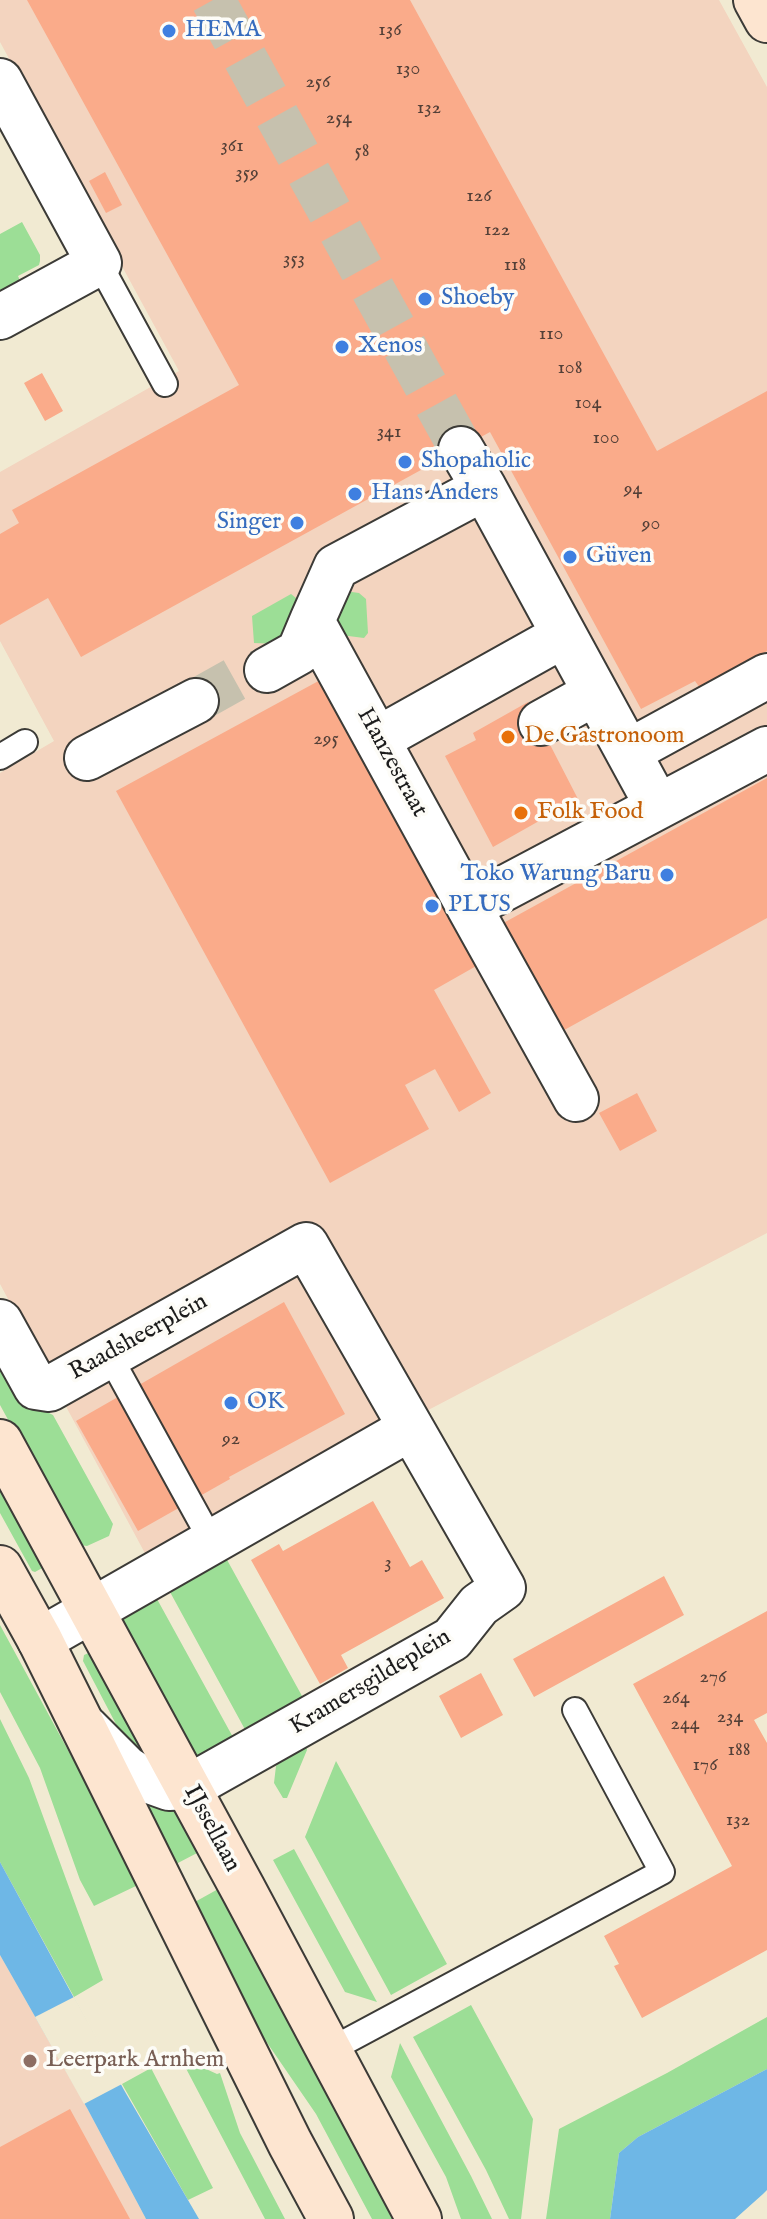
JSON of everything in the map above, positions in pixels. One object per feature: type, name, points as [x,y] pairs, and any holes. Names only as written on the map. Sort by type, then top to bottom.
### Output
[{"type":"main road","points":[[756,0],[767,20]]},
{"type":"main road","name":"IJssellaan","points":[[0,1442],[189,1787],[419,2219]]},
{"type":"main road","points":[[0,1568],[40,1640],[290,2143],[331,2219]]},
{"type":"street","points":[[0,81],[99,263],[0,317]]},
{"type":"street","points":[[461,449],[658,807]]},
{"type":"street","points":[[267,670],[299,652],[336,567],[484,488]]},
{"type":"street","name":"Hanzestraat","points":[[312,621],[576,1099]]},
{"type":"street","points":[[378,739],[564,635]]},
{"type":"street","points":[[628,752],[767,676]]},
{"type":"street","points":[[541,723],[595,693]]},
{"type":"street","points":[[87,758],[196,701]]},
{"type":"street","points":[[469,907],[767,749]]},
{"type":"street","name":"Raadsheerplein","points":[[0,1322],[36,1387],[49,1389],[306,1245]]},
{"type":"street","name":"Kramersgildeplein","points":[[189,1787],[452,1639],[479,1605],[503,1588],[306,1245]]},
{"type":"street","points":[[40,1640],[411,1428]]},
{"type":"street","points":[[77,1718],[141,1778],[169,1788],[189,1787]]},
{"type":"lane","points":[[99,263],[165,384]]},
{"type":"lane","points":[[0,757],[25,742]]},
{"type":"lane","points":[[109,1355],[212,1542]]},
{"type":"lane","points":[[330,2050],[662,1872],[575,1710]]},
{"type":"shaded area","points":[[0,0],[719,0],[767,87],[767,1233],[147,1557],[0,1284],[0,773],[54,741],[0,641],[0,472],[179,371],[0,42]]},
{"type":"shaded area","name":"Leerpark Arnhem","points":[[0,1955],[87,2108],[146,2219],[0,2219]]},
{"type":"green space","points":[[22,222],[40,255],[39,265],[18,276],[22,285],[0,299],[0,234]]},
{"type":"green space","points":[[345,591],[359,593],[366,599],[368,633],[364,638],[333,634],[328,625]]},
{"type":"green space","points":[[291,594],[296,598],[296,605],[279,644],[254,643],[252,616]]},
{"type":"green space","points":[[0,1355],[43,1410],[53,1415],[113,1524],[109,1536],[87,1546],[74,1540],[0,1405]]},
{"type":"green space","points":[[0,1483],[44,1567],[35,1572],[0,1513]]},
{"type":"green space","points":[[226,1558],[307,1705],[248,1735],[170,1592]]},
{"type":"green space","points":[[157,1599],[234,1739],[196,1759],[118,1619]]},
{"type":"green space","points":[[0,1625],[139,1881],[138,1885],[94,1906],[80,1880],[40,1768],[0,1692]]},
{"type":"green space","points":[[91,1652],[141,1747],[133,1744],[118,1728],[83,1661],[84,1655]]},
{"type":"green space","points":[[0,1719],[29,1778],[103,1980],[74,1997],[0,1862]]},
{"type":"green space","points":[[306,1745],[307,1750],[287,1798],[283,1798],[274,1783],[276,1766]]},
{"type":"green space","points":[[336,1761],[447,1964],[391,1995],[305,1837]]},
{"type":"green space","points":[[140,1801],[178,1811],[199,1852],[176,1864]]},
{"type":"green space","points":[[294,1849],[377,2002],[345,1992],[273,1860]]},
{"type":"green space","points":[[220,1888],[394,2219],[372,2219],[316,2114],[259,2031],[193,1903]]},
{"type":"green space","points":[[471,2005],[533,2119],[521,2219],[509,2219],[486,2170],[413,2037]]},
{"type":"green space","points":[[767,2017],[767,2069],[638,2137],[619,2153],[610,2219],[546,2219],[559,2129]]},
{"type":"green space","points":[[400,2043],[492,2219],[461,2219],[446,2177],[391,2077]]},
{"type":"green space","points":[[180,2057],[220,2073],[240,2133],[285,2219],[265,2219]]},
{"type":"green space","points":[[151,2068],[213,2188],[188,2200],[122,2084]]},
{"type":"water","points":[[0,1862],[124,2090],[199,2219],[146,2219],[0,1955]]},
{"type":"water","points":[[767,2069],[767,2190],[763,2194],[735,2219],[610,2219],[619,2153],[638,2137]]},
{"type":"pier","points":[[74,1997],[122,2084],[84,2104],[35,2017]]},
{"type":"building","points":[[27,0],[410,0],[657,451],[767,391],[767,651],[700,688],[695,681],[641,709],[490,432],[81,657],[48,598],[0,625],[0,534],[19,523],[12,510],[239,385]]},
{"type":"building","points":[[105,172],[122,205],[106,213],[89,181]]},
{"type":"building","points":[[42,373],[63,411],[45,421],[24,383]]},
{"type":"building","points":[[324,678],[478,965],[434,990],[491,1093],[459,1112],[435,1069],[405,1085],[429,1129],[330,1183],[116,791]]},
{"type":"building","points":[[528,702],[578,799],[493,847],[445,756],[476,740],[473,733]]},
{"type":"building","points":[[767,778],[767,918],[557,1034],[498,926]]},
{"type":"building","points":[[637,1093],[657,1131],[620,1151],[599,1113]]},
{"type":"building","points":[[284,1302],[345,1414],[138,1531],[76,1421]]},
{"type":"building","points":[[373,1501],[410,1567],[422,1560],[444,1598],[341,1655],[348,1668],[320,1684],[251,1560],[279,1544],[283,1551]]},
{"type":"building","points":[[664,1576],[684,1615],[534,1697],[513,1659]]},
{"type":"building","points":[[767,1611],[767,1713],[754,1720],[767,1743],[767,1950],[642,2018],[614,1966],[619,1964],[604,1936],[732,1866],[633,1684]]},
{"type":"building","points":[[481,1673],[503,1715],[461,1738],[439,1696]]},
{"type":"building","points":[[70,2109],[130,2219],[0,2219],[0,2147]]},
{"type":"tunnel","points":[[213,0],[461,449]]},
{"type":"tunnel","points":[[196,701],[239,677],[267,670]]},
{"type":"place","name":"HEMA","points":[[169,31]]},
{"type":"place","name":"Shoeby","points":[[425,299]]},
{"type":"place","name":"Xenos","points":[[342,347]]},
{"type":"place","name":"Shopaholic","points":[[405,462]]},
{"type":"place","name":"Hans Anders","points":[[355,494]]},
{"type":"place","name":"Singer","points":[[297,523]]},
{"type":"place","name":"Güven","points":[[570,557]]},
{"type":"place","name":"De Gastronoom","points":[[508,737]]},
{"type":"place","name":"Folk Food","points":[[521,813]]},
{"type":"place","name":"Toko Warung Baru","points":[[667,875]]},
{"type":"place","name":"PLUS","points":[[432,906]]},
{"type":"place","name":"OK","points":[[231,1403]]},
{"type":"place","name":"Leerpark Arnhem","points":[[30,2061]]}]
